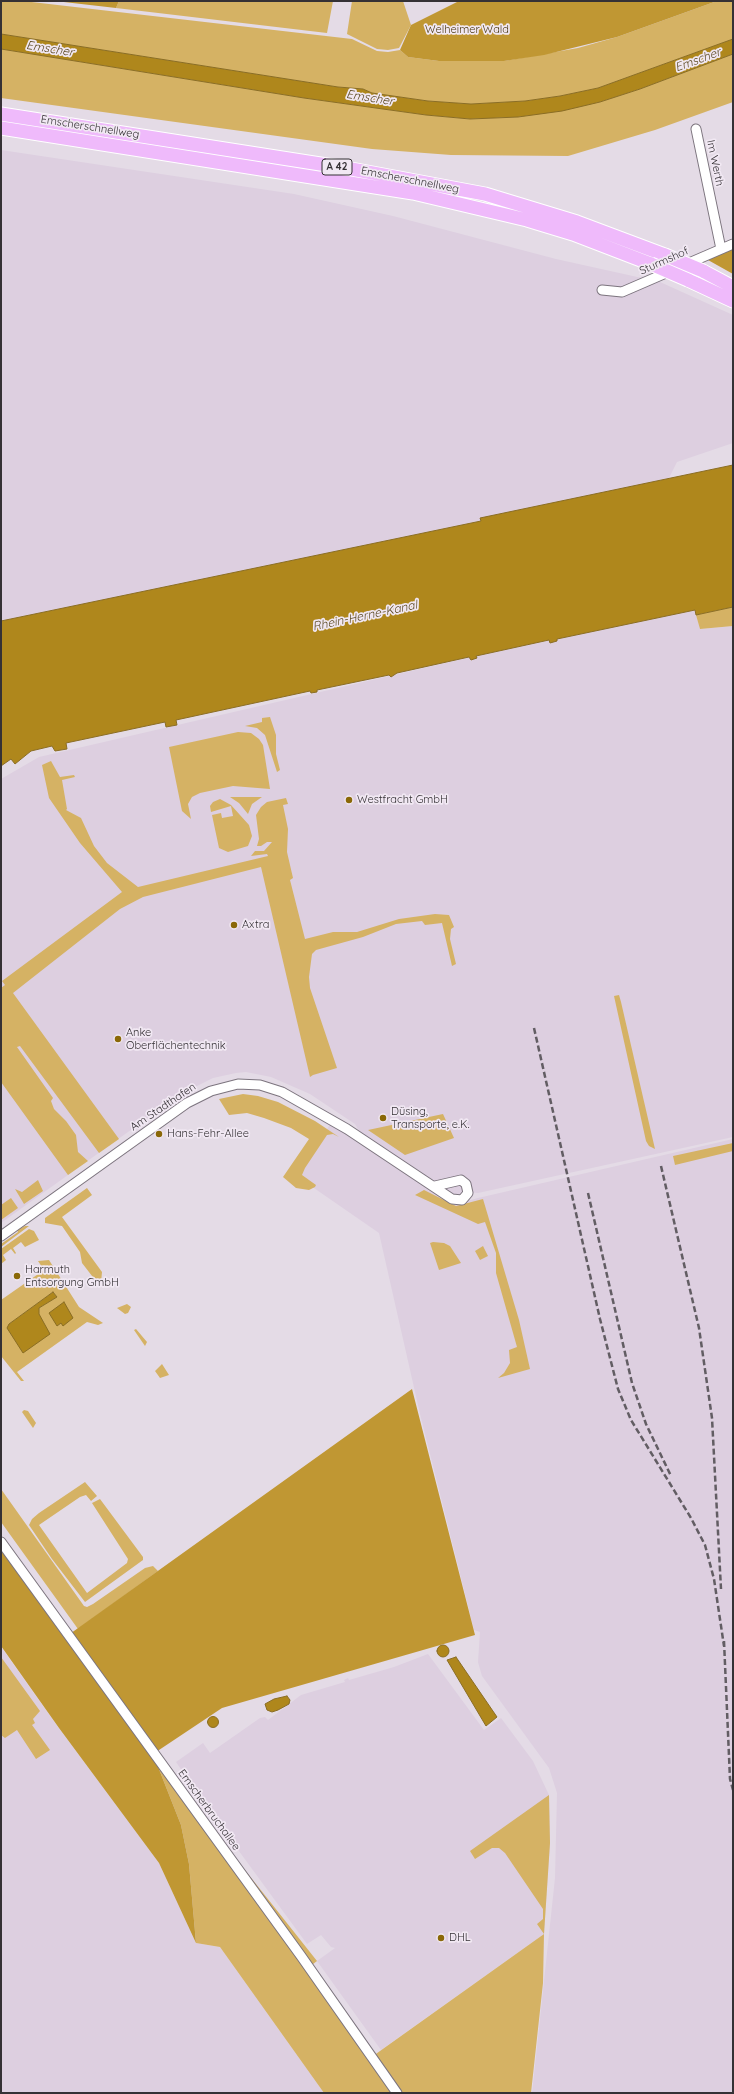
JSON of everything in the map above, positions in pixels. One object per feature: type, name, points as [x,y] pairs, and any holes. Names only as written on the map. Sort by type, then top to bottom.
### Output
[{"type":"highway","name":"Emscherschnellweg","points":[[1,114],[346,168],[485,194],[577,222],[665,255],[733,287]]},
{"type":"highway","name":"Emscherschnellweg","points":[[1,128],[412,194],[479,208],[558,229],[651,264],[733,301]]},
{"type":"street","name":"Im Werth","points":[[696,129],[721,249]]},
{"type":"street","name":"Sturmshof","points":[[602,290],[622,292],[733,244]]},
{"type":"street","name":"Am Stadthafen","points":[[1,1236],[187,1103],[214,1090],[238,1084],[260,1085],[282,1092],[347,1129],[399,1165],[435,1186]]},
{"type":"street","name":"Emscherbruchallee","points":[[1,1542],[292,1944],[397,2093]]},
{"type":"shaded area","points":[[1,1],[23,1],[352,39],[377,51],[388,52],[400,50],[408,57],[439,61],[504,61],[578,48],[617,37],[717,1],[733,1],[733,39],[598,88],[560,96],[525,101],[471,104],[428,101],[372,93],[363,89],[338,87],[1,34]]},
{"type":"shaded area","points":[[119,1],[333,1],[327,33],[116,8]]},
{"type":"shaded area","points":[[352,1],[403,1],[411,25],[399,48],[388,50],[377,49],[347,34]]},
{"type":"shaded area","points":[[1,49],[304,98],[426,115],[470,119],[518,117],[600,102],[640,89],[733,54],[733,102],[655,130],[568,156],[451,155],[372,149],[1,98]]},
{"type":"shaded area","points":[[1,150],[294,194],[393,216],[556,259],[660,282],[733,315],[733,443],[677,462],[669,478],[481,521],[1,621]]},
{"type":"shaded area","points":[[733,607],[733,626],[700,629],[696,615]]},
{"type":"shaded area","points":[[695,610],[700,629],[733,626],[733,1137],[478,1193],[467,1192],[457,1198],[361,1134],[355,1124],[310,1094],[271,1077],[246,1072],[236,1073],[213,1078],[181,1094],[1,1223],[1,779],[39,757],[476,656]]},
{"type":"shaded area","points":[[270,717],[276,735],[276,754],[280,770],[277,772],[265,735],[257,728],[245,726],[262,722],[262,718]]},
{"type":"shaded area","points":[[238,732],[251,733],[259,739],[263,745],[270,789],[233,786],[200,793],[192,797],[188,804],[191,819],[182,811],[169,747]]},
{"type":"shaded area","points":[[51,761],[60,777],[74,775],[75,777],[62,780],[66,810],[81,818],[94,846],[107,863],[138,887],[268,856],[267,854],[251,856],[255,851],[264,851],[272,842],[267,842],[261,846],[257,846],[259,839],[256,815],[261,807],[267,802],[286,798],[288,804],[283,805],[288,829],[287,852],[293,878],[290,880],[305,939],[333,932],[357,932],[399,919],[435,914],[449,915],[454,927],[451,929],[450,939],[456,964],[452,966],[442,923],[425,925],[422,921],[396,924],[363,937],[316,950],[312,954],[309,977],[310,988],[337,1068],[310,1077],[261,867],[143,897],[120,909],[13,993],[119,1139],[99,1153],[20,1046],[17,1047],[53,1098],[51,1101],[54,1109],[66,1121],[76,1135],[78,1152],[88,1161],[68,1175],[1,1082],[1,988],[5,985],[2,981],[122,892],[80,843],[49,798],[42,765]]},
{"type":"shaded area","points":[[230,797],[262,797],[252,804],[248,814],[239,803]]},
{"type":"shaded area","points":[[220,799],[231,805],[249,825],[252,836],[248,846],[228,852],[219,848],[212,815],[221,813],[222,818],[233,816],[231,806],[211,812],[210,806],[213,802]]},
{"type":"shaded area","points":[[619,995],[655,1149],[649,1146],[646,1141],[614,996]]},
{"type":"shaded area","points":[[243,1094],[258,1096],[278,1102],[315,1121],[339,1137],[333,1134],[327,1135],[305,1168],[302,1175],[316,1185],[315,1187],[309,1190],[296,1188],[283,1177],[309,1139],[291,1128],[264,1118],[247,1113],[229,1115],[219,1099]]},
{"type":"shaded area","points":[[443,1114],[454,1138],[405,1155],[368,1130]]},
{"type":"shaded area","points":[[332,1121],[426,1184],[429,1189],[457,1204],[733,1139],[733,2093],[532,2093],[555,1878],[557,1793],[549,1768],[482,1676],[478,1662],[480,1632],[474,1630],[420,1414],[379,1233],[298,1177]]},
{"type":"shaded area","points":[[733,1143],[733,1151],[675,1165],[673,1156]]},
{"type":"shaded area","points":[[38,1180],[43,1191],[24,1204],[15,1189],[22,1192]]},
{"type":"shaded area","points":[[87,1188],[92,1195],[62,1217],[102,1272],[101,1283],[99,1285],[82,1263],[80,1252],[62,1226],[45,1223],[45,1218]]},
{"type":"shaded area","points":[[424,1190],[456,1206],[483,1199],[519,1320],[530,1369],[498,1378],[504,1373],[510,1363],[509,1350],[517,1347],[496,1273],[496,1253],[485,1222],[478,1224],[415,1195]]},
{"type":"shaded area","points":[[11,1198],[18,1208],[1,1220],[1,1205]]},
{"type":"shaded area","points":[[25,1226],[29,1226],[1,1247],[1,1244],[18,1232],[17,1230]]},
{"type":"shaded area","points":[[29,1229],[34,1231],[39,1240],[25,1247],[21,1242],[13,1248],[16,1253],[15,1254],[11,1249],[3,1255],[6,1260],[1,1264],[1,1249]]},
{"type":"shaded area","points":[[430,1243],[444,1243],[450,1246],[461,1263],[439,1270]]},
{"type":"shaded area","points":[[483,1246],[488,1256],[480,1260],[475,1251]]},
{"type":"shaded area","points":[[49,1260],[79,1307],[103,1323],[98,1325],[87,1322],[17,1372],[24,1381],[21,1381],[1,1356],[1,1300],[44,1270],[38,1261]],"holes":[[[53,1292],[57,1297],[39,1308],[39,1314],[9,1324]]]},
{"type":"shaded area","points":[[127,1304],[131,1307],[128,1313],[125,1314],[117,1308]]},
{"type":"shaded area","points":[[136,1329],[147,1342],[145,1346],[134,1330]]},
{"type":"shaded area","points":[[162,1364],[169,1375],[160,1378],[155,1371]]},
{"type":"shaded area","points":[[24,1410],[28,1411],[36,1423],[33,1428],[22,1412]]},
{"type":"shaded area","points":[[85,1482],[97,1496],[91,1501],[86,1495],[80,1497],[39,1525],[87,1593],[127,1563],[128,1559],[92,1503],[100,1499],[143,1557],[143,1560],[85,1602],[52,1559],[29,1525],[32,1519],[39,1513]]},
{"type":"shaded area","points":[[1,1489],[84,1606],[87,1607],[93,1604],[145,1568],[153,1566],[158,1571],[78,1629],[1,1522]]},
{"type":"shaded area","points":[[1,1647],[58,1727],[159,1863],[196,1943],[220,1947],[324,2093],[1,2093]]},
{"type":"shaded area","points":[[428,1654],[484,1730],[501,1718],[533,1761],[549,1795],[550,1843],[544,1934],[381,2050],[317,1961],[335,1948],[331,1947],[321,1935],[307,1944],[203,1802],[205,1800],[199,1791],[197,1793],[176,1762],[203,1743],[210,1753],[260,1718],[265,1717],[268,1720],[301,1695],[345,1682],[344,1680],[348,1678],[349,1680],[394,1667]]},
{"type":"shaded area","points":[[1,1657],[40,1711],[33,1719],[35,1723],[32,1725],[50,1750],[36,1759],[17,1730],[5,1738],[1,1735]]},
{"type":"shaded area","points":[[153,1754],[317,1961],[308,1968],[373,2056],[544,1934],[543,1983],[531,2093],[324,2093],[220,1947],[196,1943],[189,1864],[181,1825]]},
{"type":"shaded area","points":[[549,1795],[550,1843],[544,1934],[537,1924],[543,1919],[543,1909],[505,1853],[499,1848],[492,1848],[475,1859],[470,1851]]},
{"type":"green space","points":[[55,1],[119,1],[116,8]]},
{"type":"green space","name":"Welheimer Wald","points":[[459,1],[717,1],[617,37],[544,55],[504,61],[439,61],[408,57],[400,50],[411,25]]},
{"type":"green space","points":[[733,248],[733,274],[708,260]]},
{"type":"green space","points":[[412,1389],[475,1635],[222,1708],[153,1754],[181,1825],[189,1864],[196,1943],[159,1863],[59,1728],[1,1646],[1,1546],[67,1636]]},
{"type":"water","name":"Emscher","points":[[1,34],[338,87],[363,89],[372,93],[428,101],[471,104],[525,101],[560,96],[598,88],[733,39],[733,54],[640,89],[600,102],[562,111],[518,117],[470,119],[426,115],[304,98],[1,49]]},
{"type":"water","name":"Rhein-Herne-Kanal","points":[[733,465],[733,607],[696,615],[695,610],[557,639],[557,641],[550,643],[549,640],[476,656],[477,658],[471,660],[469,657],[397,673],[391,677],[389,675],[317,690],[317,692],[311,693],[310,691],[176,720],[177,725],[166,727],[165,722],[66,743],[67,749],[55,751],[52,746],[31,751],[15,764],[11,759],[1,766],[1,621],[481,521],[480,518]]},
{"type":"water","points":[[53,1292],[57,1297],[39,1308],[39,1314],[50,1334],[23,1353],[7,1328],[9,1324]]},
{"type":"water","points":[[64,1302],[73,1318],[63,1326],[61,1323],[57,1326],[49,1313]]},
{"type":"water","points":[[443,1645],[447,1647],[449,1651],[447,1655],[443,1657],[439,1655],[437,1651],[439,1647]]},
{"type":"water","points":[[456,1657],[497,1717],[486,1726],[447,1660]]},
{"type":"water","points":[[287,1696],[290,1700],[289,1704],[272,1712],[267,1710],[265,1704],[274,1699]]},
{"type":"water","points":[[211,1717],[215,1717],[217,1718],[217,1726],[211,1727],[208,1724],[208,1720]]},
{"type":"railway","points":[[534,1028],[600,1319],[618,1389],[631,1420],[691,1518],[705,1545],[714,1579],[724,1646]]},
{"type":"railway","points":[[661,1166],[699,1328],[712,1418],[721,1589]]},
{"type":"railway","points":[[588,1193],[632,1383],[646,1424],[671,1476]]},
{"type":"railway","points":[[724,1641],[730,1779],[733,1790]]},
{"type":"place","name":"Westfracht GmbH","points":[[349,800]]},
{"type":"place","name":"Axtra","points":[[234,925]]},
{"type":"place","name":"Anke Oberflächentechnik","points":[[118,1039]]},
{"type":"place","name":"Düsing, Transporte, e.K.","points":[[383,1118]]},
{"type":"place","name":"Hans-Fehr-Allee","points":[[159,1134]]},
{"type":"place","name":"Harmuth Entsorgung GmbH","points":[[17,1276]]},
{"type":"place","name":"DHL","points":[[441,1938]]}]
